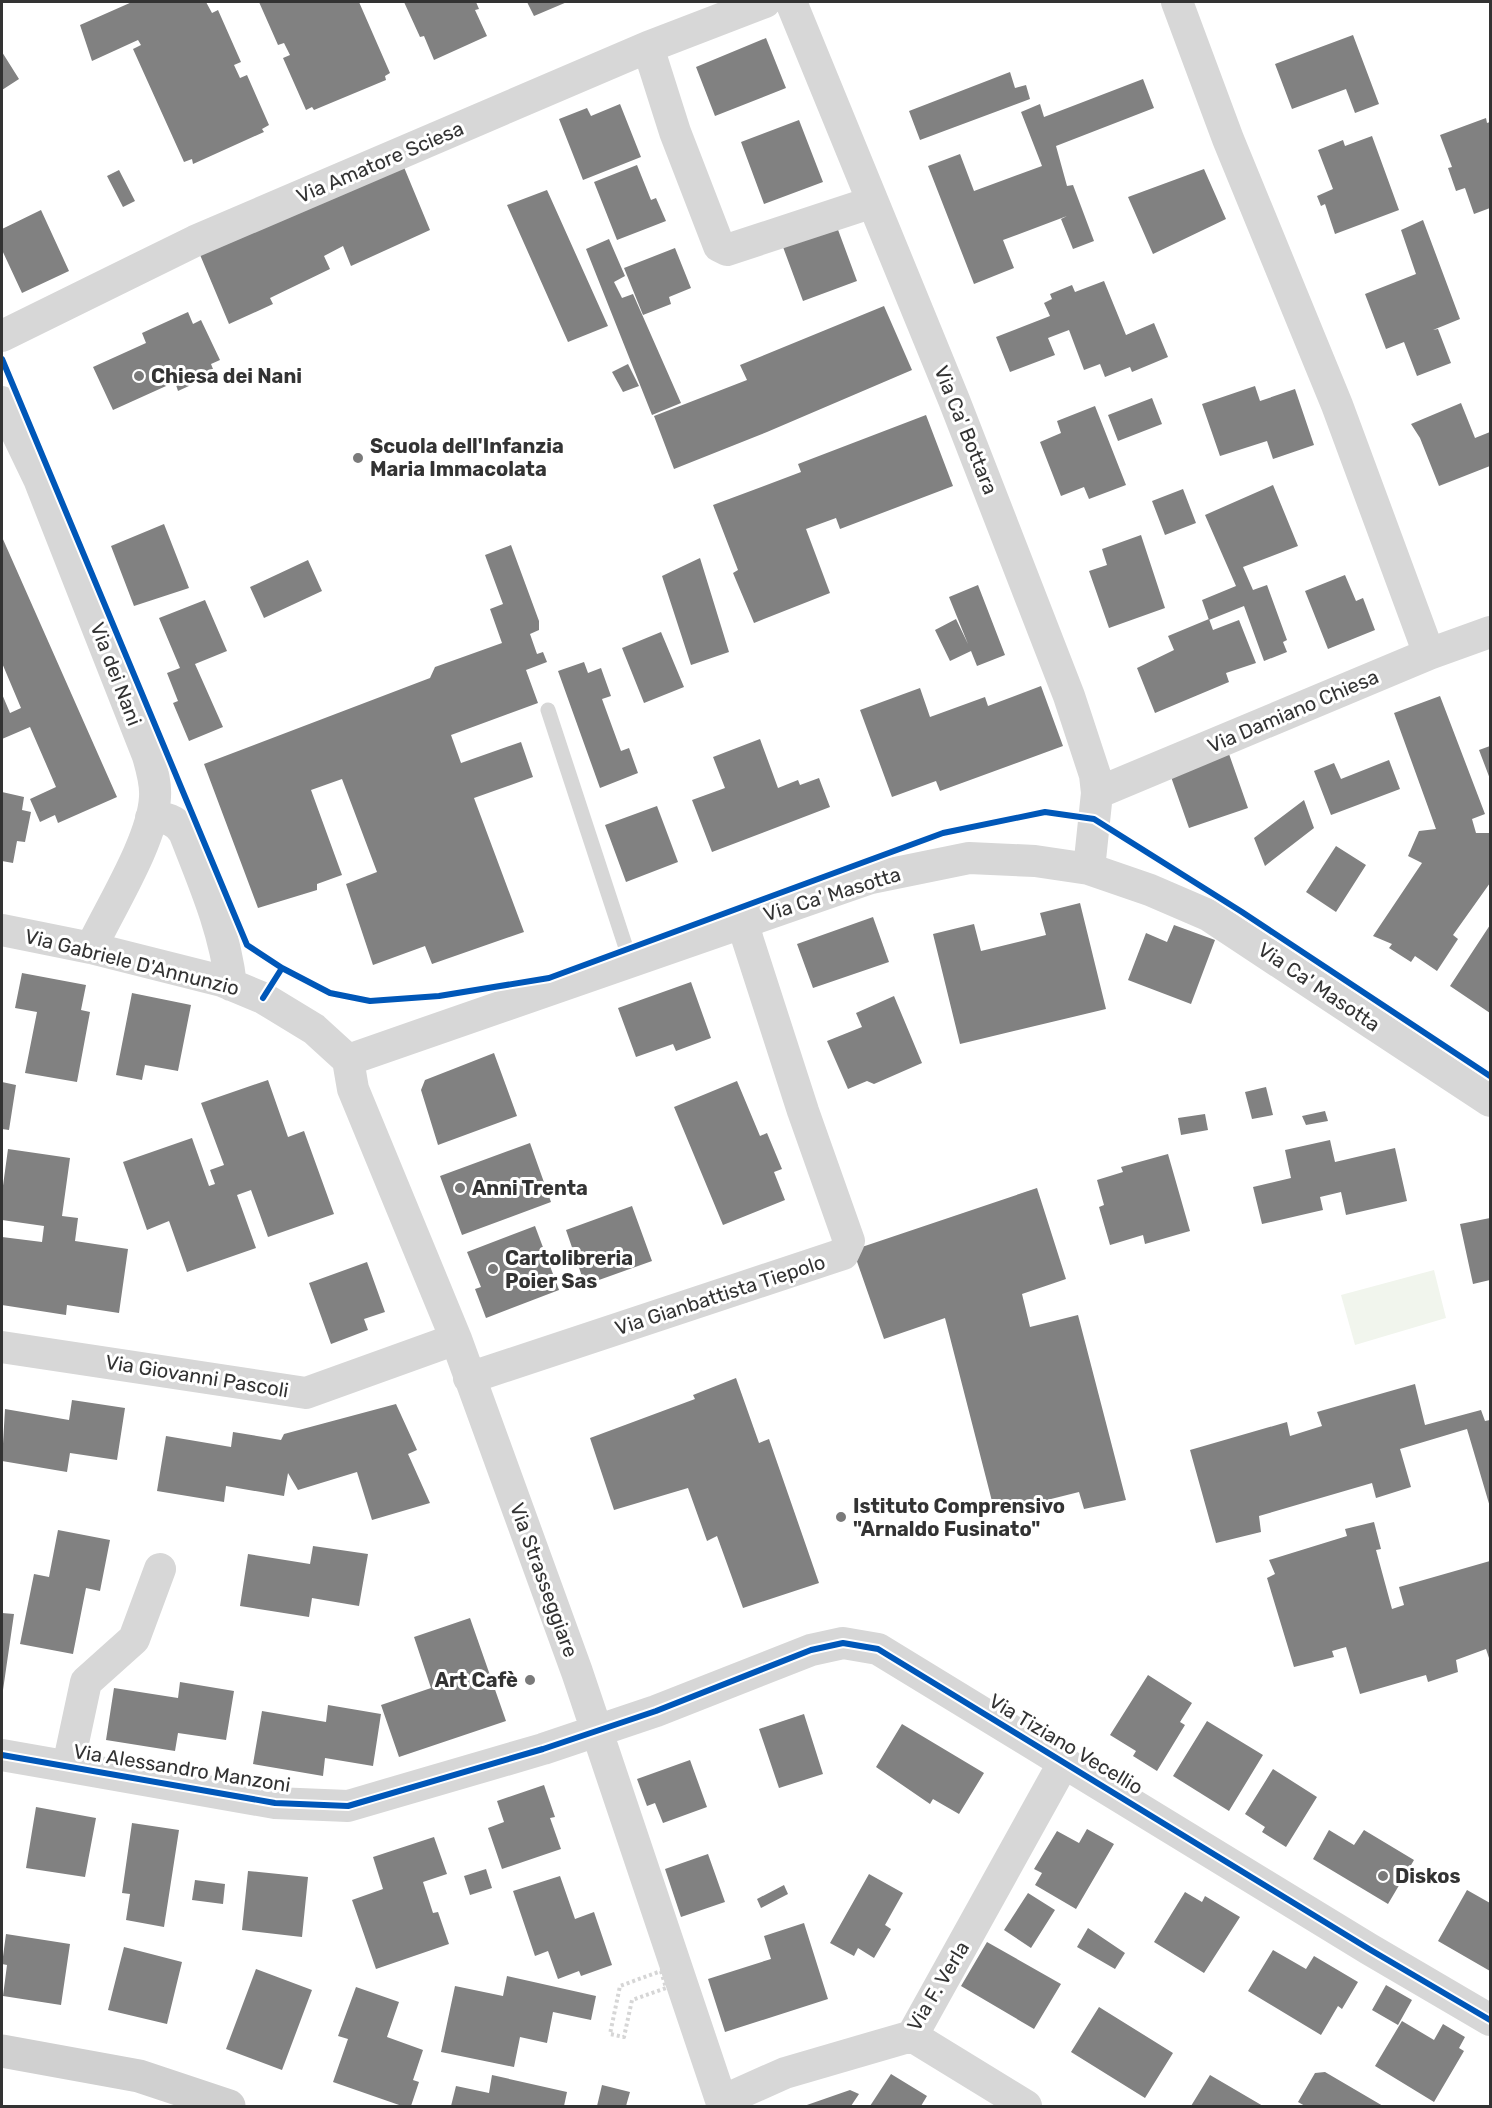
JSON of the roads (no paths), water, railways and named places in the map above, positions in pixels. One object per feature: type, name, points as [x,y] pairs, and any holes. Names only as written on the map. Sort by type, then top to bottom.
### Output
[{"type":"street","name":"Via Amatore Sciesa","points":[[2,336],[195,241],[648,47],[765,2]]},
{"type":"street","name":"Via Ca' Bottara","points":[[791,2],[954,400],[1069,696],[1095,775],[1096,793],[1089,869]]},
{"type":"street","points":[[1177,2],[1228,140],[1337,405],[1429,654]]},
{"type":"street","points":[[648,47],[675,132],[719,246],[727,250],[873,202]]},
{"type":"street","name":"Via dei Nani","points":[[2,402],[39,479],[148,756],[155,784],[151,818],[141,844],[91,948]]},
{"type":"street","name":"Via Damiano Chiesa","points":[[1096,793],[1429,654],[1491,632]]},
{"type":"street","points":[[151,818],[171,820],[184,832],[221,927],[227,950],[231,985]]},
{"type":"street","name":"Via Ca' Masotta","points":[[348,1060],[871,878],[969,858],[1035,861],[1089,869],[1150,890],[1208,915],[1491,1101]]},
{"type":"street","name":"Via Gianbattista Tiepolo","points":[[469,1378],[843,1254],[847,1248],[849,1241],[803,1111],[742,922]]},
{"type":"street","name":"Via Gabriele D'Annunzio","points":[[2,930],[91,948],[231,985],[263,998],[314,1029],[348,1060]]},
{"type":"street","name":"Via Strasseggiare","points":[[348,1060],[353,1089],[456,1339],[598,1730],[722,2104]]},
{"type":"street","name":"Via Giovanni Pascoli","points":[[2,1347],[306,1393],[456,1339]]},
{"type":"street","name":"Via Alessandro Manzoni","points":[[68,1766],[86,1682],[134,1639],[160,1569]]},
{"type":"street","name":"Via Tiziano Vecellio","points":[[598,1730],[656,1711],[811,1650],[843,1643],[878,1649],[1369,1949],[1491,2020]]},
{"type":"street","name":"Via Alessandro Manzoni","points":[[2,1755],[275,1803],[348,1806],[598,1730]]},
{"type":"street","name":"Via F. Verla","points":[[722,2104],[785,2073],[912,2036],[1064,1762]]},
{"type":"street","points":[[912,2036],[1026,2106]]},
{"type":"street","points":[[2,2051],[139,2076],[229,2106]]},
{"type":"lane","points":[[548,710],[630,960]]},
{"type":"place","name":"Chiesa dei Nani","points":[[139,376]]},
{"type":"place","name":"Scuola dell'Infanzia Maria Immacolata","points":[[358,458]]},
{"type":"place","name":"Anni Trenta","points":[[460,1188]]},
{"type":"place","name":"Cartolibreria Poier Sas","points":[[493,1269]]},
{"type":"place","name":"Istituto Comprensivo \"Arnaldo Fusinato\"","points":[[841,1517]]},
{"type":"place","name":"Art Cafè","points":[[530,1680]]},
{"type":"place","name":"Diskos","points":[[1383,1876]]}]
